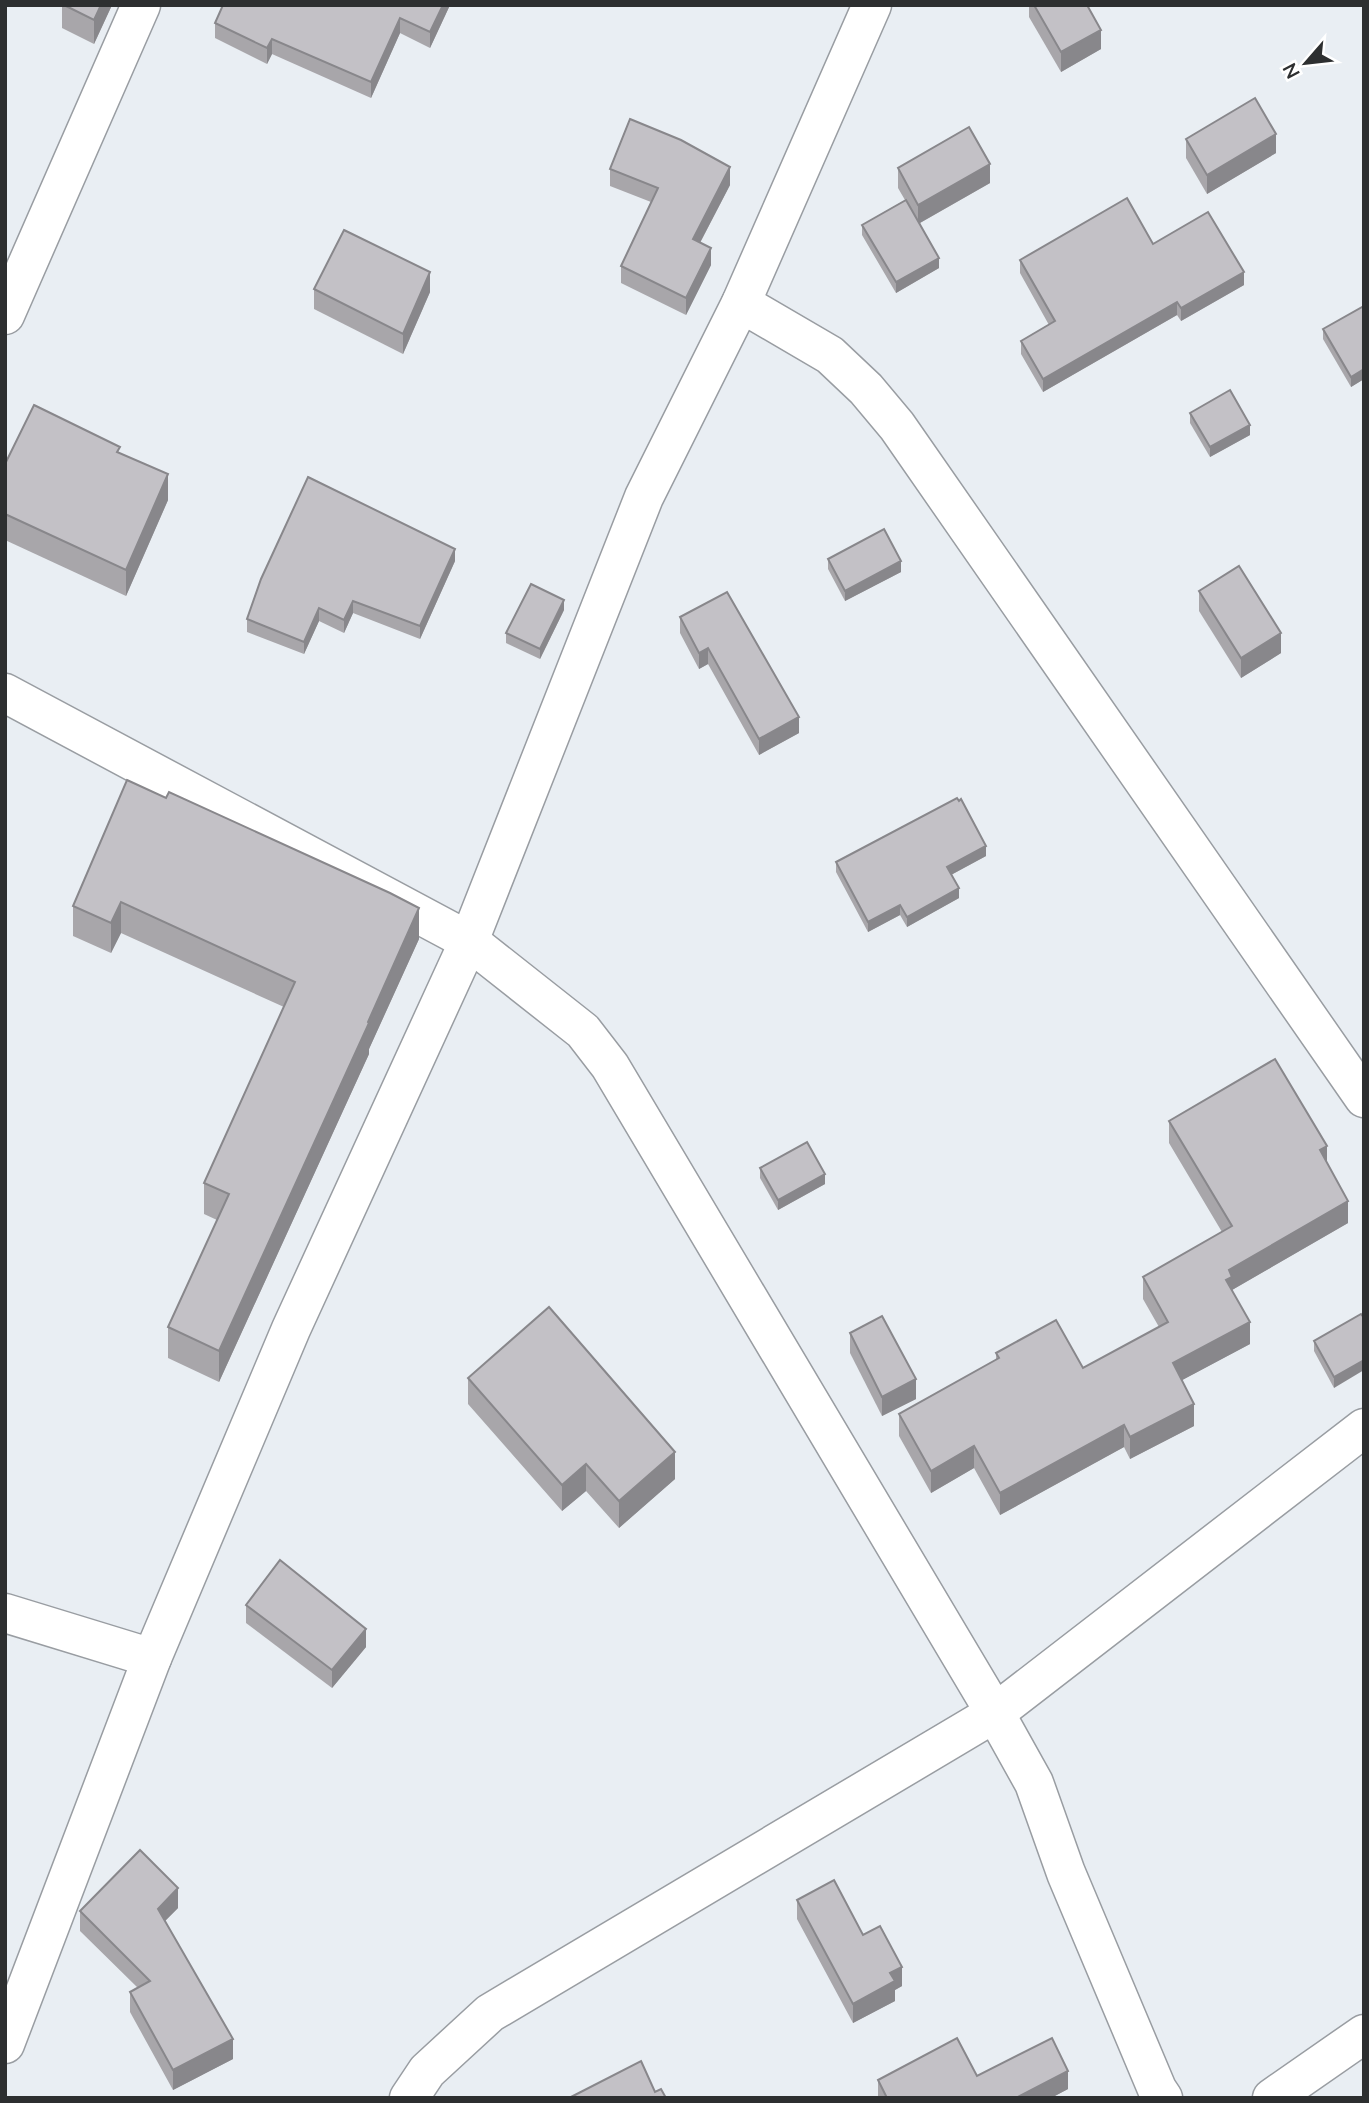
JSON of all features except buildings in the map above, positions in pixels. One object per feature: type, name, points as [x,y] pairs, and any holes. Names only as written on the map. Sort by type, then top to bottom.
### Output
[{"type":"street","points":[[5,315],[141,5]]},
{"type":"street","points":[[5,2044],[152,1658],[291,1329],[469,941],[644,497],[741,303],[872,5]]},
{"type":"street","points":[[741,303],[830,355],[866,389],[897,426],[1364,1098]]},
{"type":"street","points":[[5,693],[469,941],[583,1031],[610,1066],[1034,1783],[1066,1873],[1155,2095]]},
{"type":"street","points":[[409,2098],[427,2071],[490,2013],[995,1713],[1364,1428]]},
{"type":"street","points":[[5,1613],[152,1658]]},
{"type":"street","points":[[1272,2098],[1364,2034]]}]
